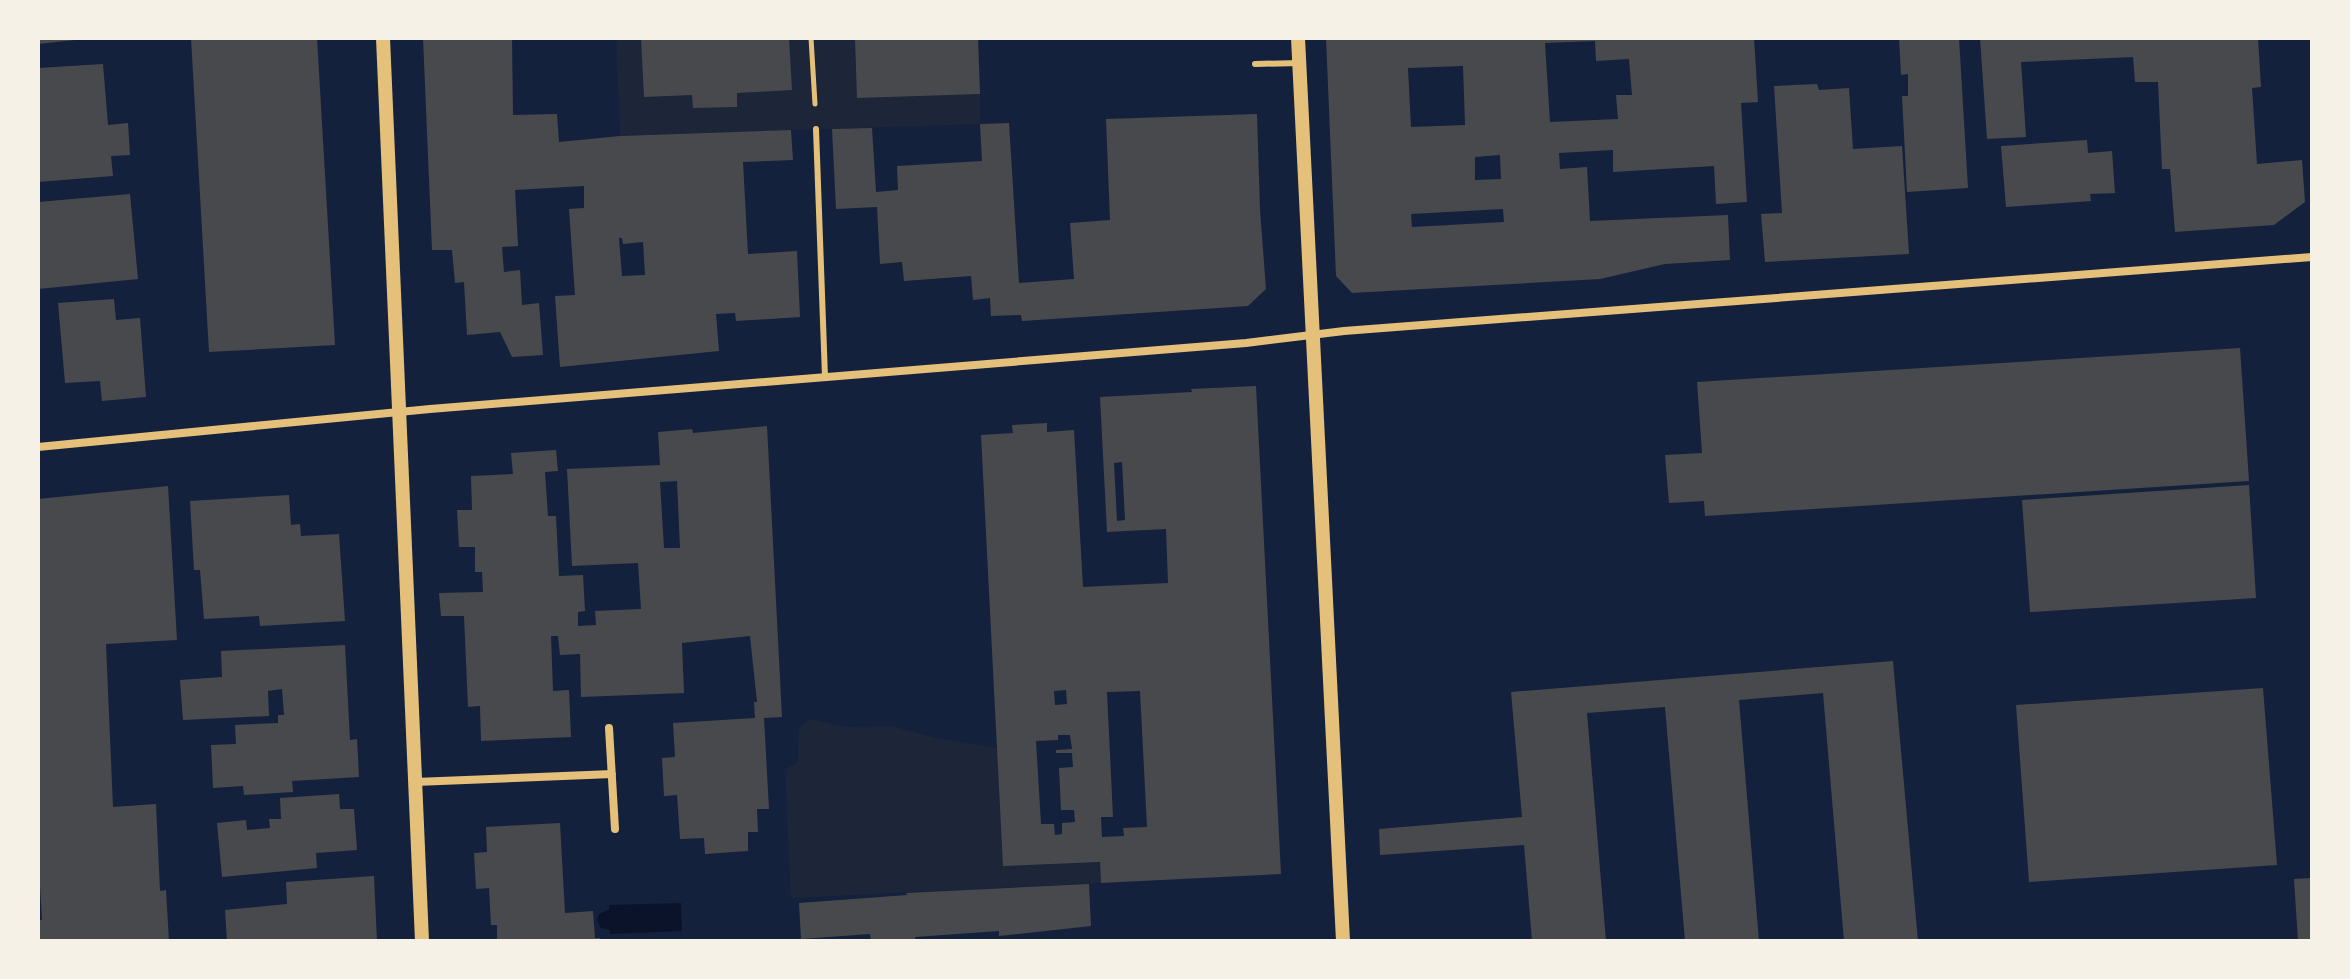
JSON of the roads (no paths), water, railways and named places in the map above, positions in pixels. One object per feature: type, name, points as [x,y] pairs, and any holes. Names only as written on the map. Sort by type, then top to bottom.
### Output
[{"type":"street","points":[[383,38],[422,941]]},
{"type":"street","points":[[1298,38],[1343,941]]},
{"type":"street","points":[[38,447],[399,412],[1269,341],[1313,334],[2312,257]]},
{"type":"street","points":[[609,728],[615,829]]},
{"type":"street","points":[[415,782],[612,774]]},
{"type":"lane","points":[[1255,64],[1300,63]]},
{"type":"lane","points":[[816,129],[825,377]]}]
